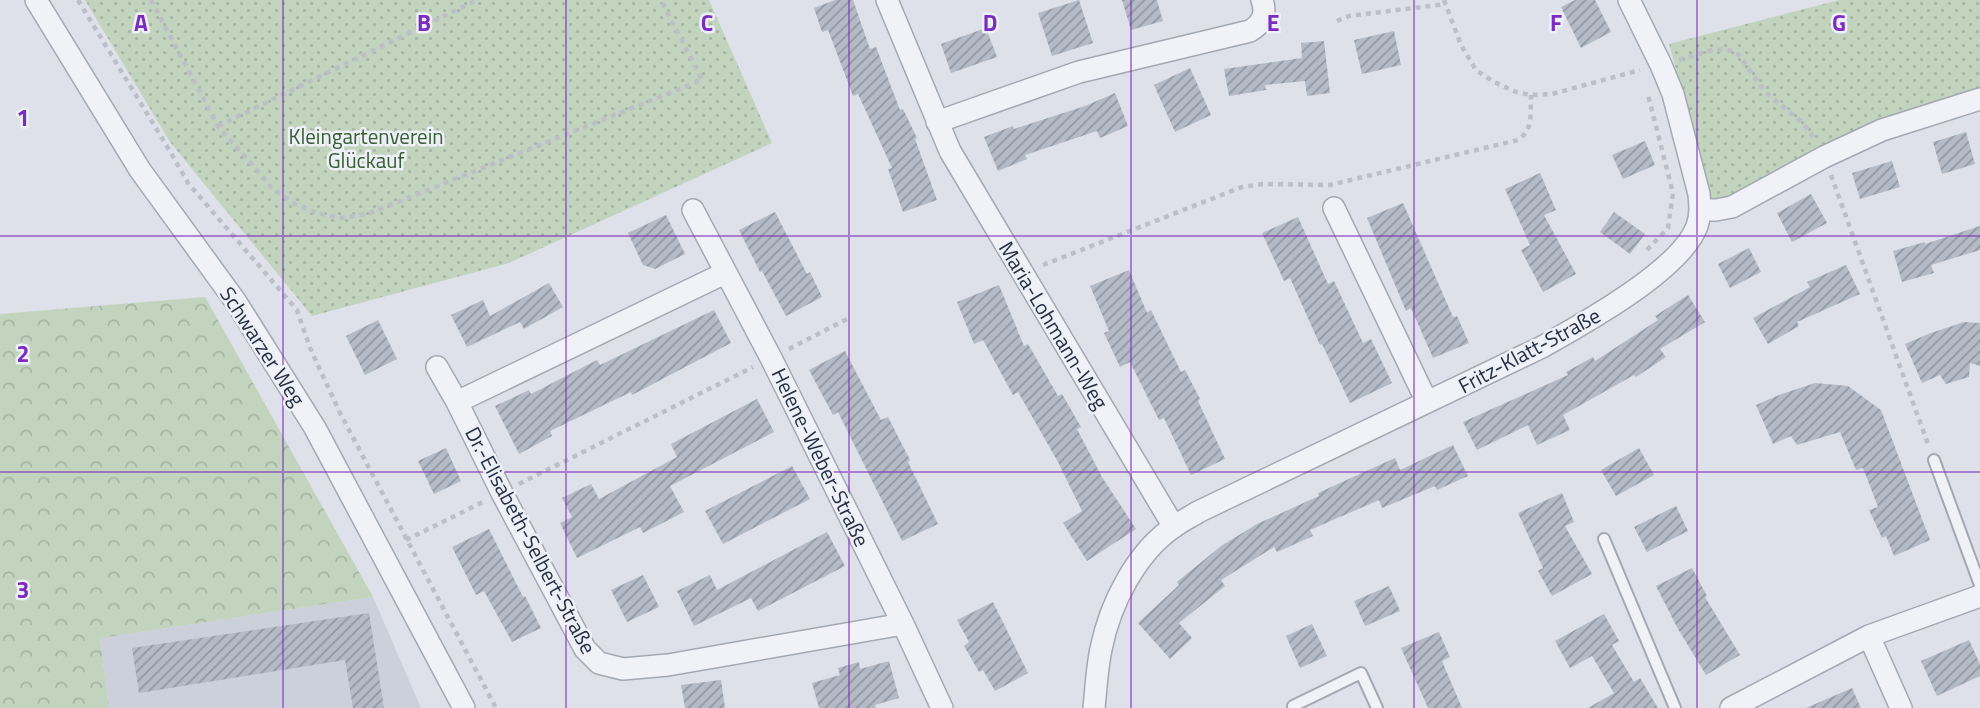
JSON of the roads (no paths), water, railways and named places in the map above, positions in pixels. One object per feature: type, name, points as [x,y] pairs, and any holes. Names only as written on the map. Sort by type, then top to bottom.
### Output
[{"type":"street","name":"Schwarzer Weg","points":[[36,0],[140,170],[236,302],[315,428],[464,708]]},
{"type":"street","name":"Maria-Lohmann-Weg","points":[[887,0],[950,151],[1174,527]]},
{"type":"street","points":[[937,122],[1079,72],[1250,31],[1263,17],[1265,10],[1262,0]]},
{"type":"street","points":[[1629,0],[1673,94],[1699,194],[1700,210],[1732,207],[1824,157],[1882,130],[1980,99]]},
{"type":"street","points":[[1334,208],[1427,402]]},
{"type":"street","name":"Helene-Weber-Straße","points":[[694,209],[771,358],[942,708]]},
{"type":"street","name":"Fritz-Klatt-Straße","points":[[1094,708],[1101,650],[1116,604],[1139,563],[1154,544],[1174,527],[1198,512],[1542,347],[1653,276],[1677,255],[1690,239],[1700,210]]},
{"type":"street","name":"Dr.-Elisabeth-Selbert-Straße","points":[[457,402],[725,273]]},
{"type":"street","name":"Dr.-Elisabeth-Selbert-Straße","points":[[437,367],[585,649],[599,663],[623,669],[668,665],[903,624]]},
{"type":"street","points":[[1731,708],[1869,636],[1980,596]]},
{"type":"street","points":[[1869,636],[1901,708]]},
{"type":"lane","points":[[1934,460],[1980,585]]},
{"type":"lane","points":[[1604,539],[1675,708]]},
{"type":"lane","points":[[1293,706],[1361,673],[1377,708]]},
{"type":"park label","name":"Kleingartenverein Glückauf","points":[[366,148]]}]
